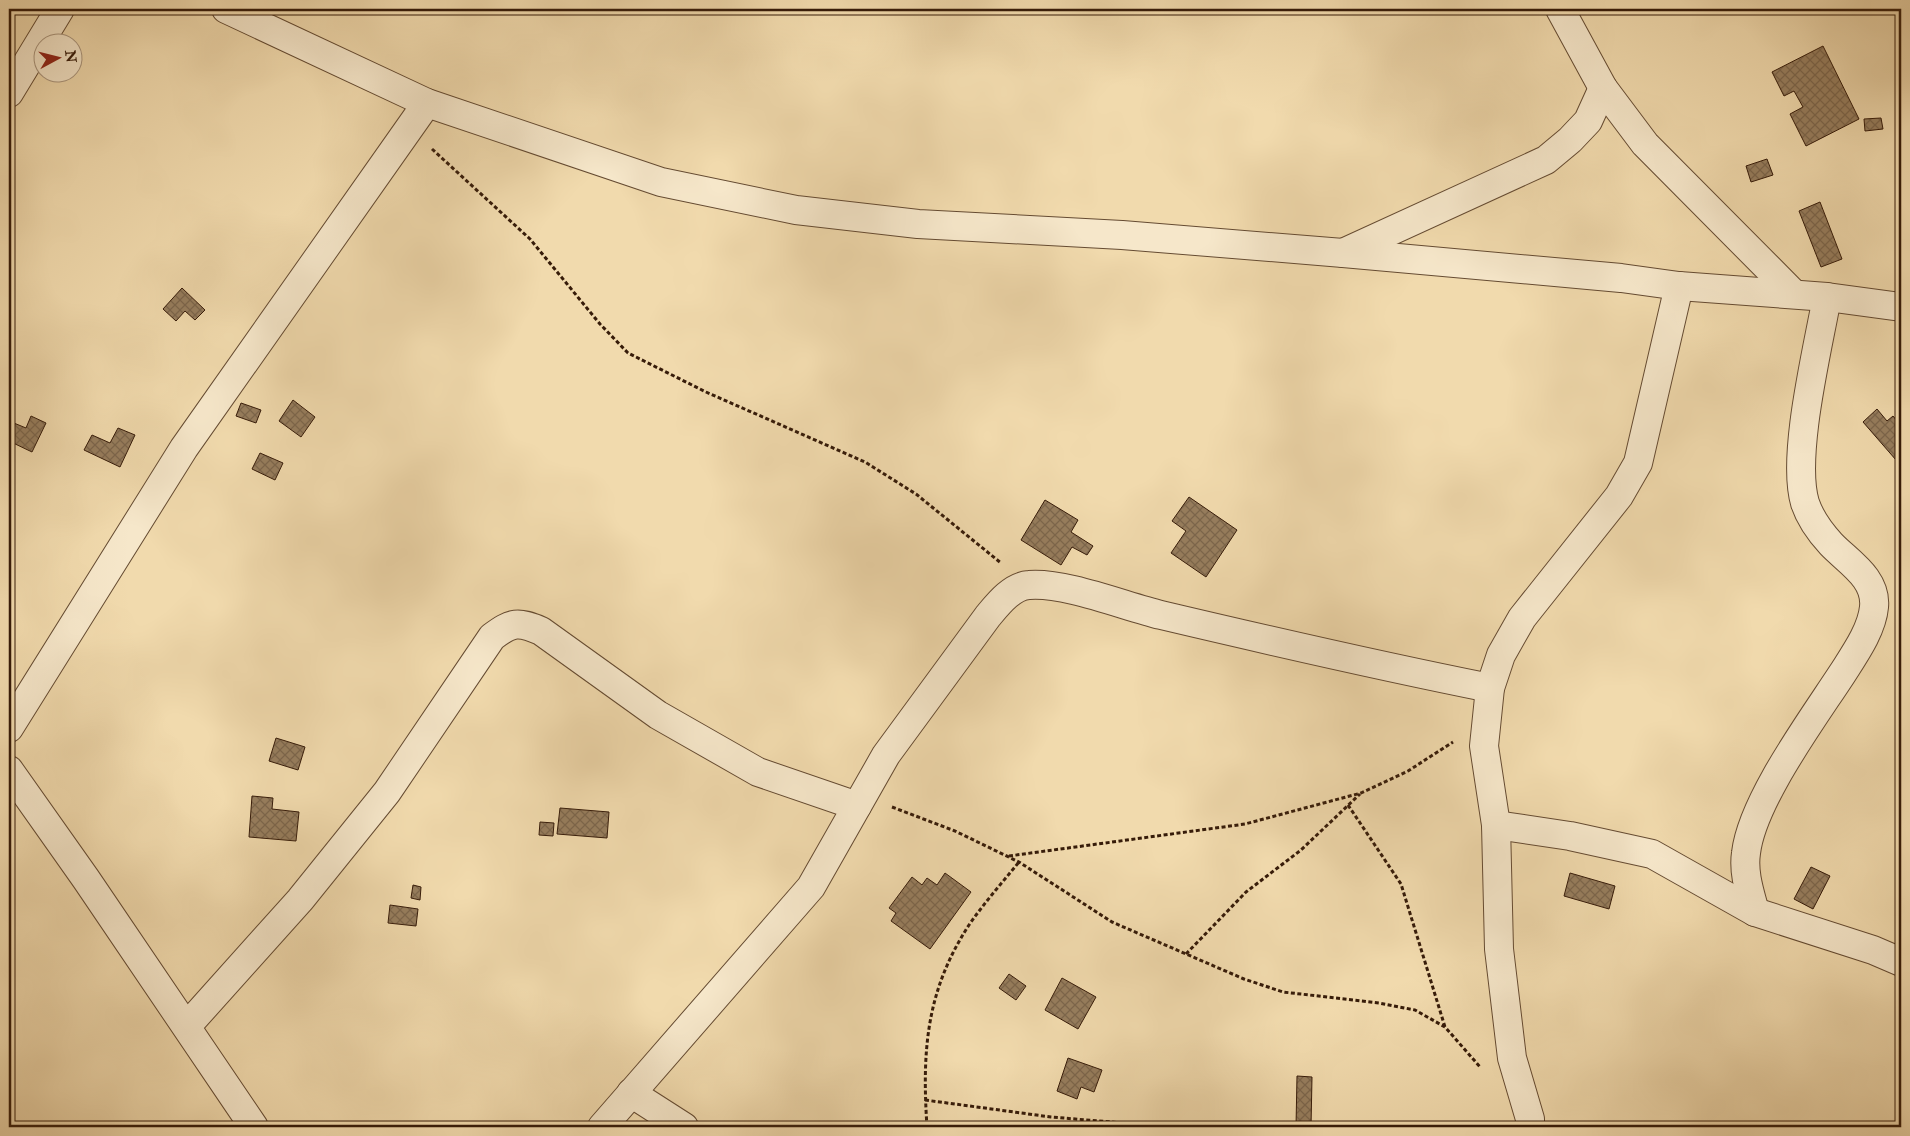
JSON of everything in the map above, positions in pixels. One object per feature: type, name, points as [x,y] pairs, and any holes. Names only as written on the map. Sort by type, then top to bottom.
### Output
[{"type":"street","points":[[9,92],[60,9]]},
{"type":"street","points":[[226,9],[427,103],[661,182],[796,210],[918,224],[1122,235],[1343,253],[1621,278],[1679,286],[1827,297],[1901,307]]},
{"type":"street","points":[[1560,9],[1603,88],[1645,144],[1794,294]]},
{"type":"street","points":[[1343,253],[1546,160],[1570,140],[1588,121],[1603,88]]},
{"type":"street","points":[[9,728],[184,448],[292,292],[427,103]]},
{"type":"street","points":[[1530,1127],[1530,1119],[1512,1058],[1499,949],[1496,825],[1484,746],[1490,688],[1501,655],[1522,618],[1619,496],[1638,463],[1679,286]]},
{"type":"street","points":[[1755,912],[1745,870],[1750,830],[1767,794],[1850,661],[1870,622],[1874,606],[1872,590],[1860,569],[1818,530],[1805,503],[1801,472],[1805,426],[1827,297]]},
{"type":"street","points":[[602,1127],[811,886],[886,755],[988,616],[1005,596],[1026,584],[1051,585],[1152,612],[1361,662],[1490,688]]},
{"type":"street","points":[[187,1026],[300,900],[381,800],[492,637],[506,626],[522,623],[541,631],[658,715],[758,772],[860,801]]},
{"type":"street","points":[[9,770],[187,1026],[254,1127]]},
{"type":"street","points":[[1496,825],[1570,836],[1652,854],[1755,912],[1873,950],[1901,962]]},
{"type":"street","points":[[631,1093],[684,1127]]},
{"type":"path","points":[[409,128],[530,238],[600,324],[628,353],[662,372],[865,462],[916,494],[1026,584]]},
{"type":"path","points":[[1008,856],[1245,824],[1361,794],[1408,771],[1487,720]]},
{"type":"path","points":[[1186,954],[1246,892],[1301,850],[1361,794]]},
{"type":"path","points":[[860,801],[955,831],[1019,862],[1112,922],[1244,980],[1283,992],[1379,1003],[1415,1010],[1445,1027],[1483,1069]]},
{"type":"path","points":[[1348,805],[1401,884],[1445,1027]]},
{"type":"path","points":[[927,1127],[925,1100],[926,1042],[934,998],[949,960],[970,924],[1019,862]]},
{"type":"path","points":[[925,1100],[1051,1117],[1172,1127]]},
{"type":"building","points":[[1823,46],[1859,119],[1806,146],[1790,114],[1803,107],[1794,91],[1784,96],[1772,72]]},
{"type":"building","points":[[1881,118],[1883,129],[1865,131],[1864,119]]},
{"type":"building","points":[[1767,159],[1773,175],[1751,182],[1746,166]]},
{"type":"building","points":[[1820,202],[1842,259],[1821,267],[1799,211]]},
{"type":"building","points":[[182,288],[205,310],[195,320],[185,311],[176,321],[163,309]]},
{"type":"building","points":[[293,400],[315,417],[301,437],[279,421]]},
{"type":"building","points":[[241,403],[261,410],[256,423],[236,416]]},
{"type":"building","points":[[1877,409],[1887,421],[1893,416],[1901,426],[1901,455],[1896,460],[1863,422]]},
{"type":"building","points":[[31,416],[46,423],[32,452],[9,441],[9,421],[26,428]]},
{"type":"building","points":[[118,428],[135,435],[120,467],[84,450],[92,435],[110,443]]},
{"type":"building","points":[[260,453],[283,463],[275,480],[252,469]]},
{"type":"building","points":[[1189,497],[1237,530],[1206,577],[1171,553],[1186,531],[1172,521]]},
{"type":"building","points":[[1045,500],[1078,520],[1071,532],[1093,546],[1087,555],[1072,547],[1061,565],[1021,540]]},
{"type":"building","points":[[276,738],[305,747],[298,770],[269,761]]},
{"type":"building","points":[[252,796],[273,798],[272,809],[299,812],[296,841],[249,837]]},
{"type":"building","points":[[560,808],[609,812],[607,838],[557,834]]},
{"type":"building","points":[[540,822],[554,823],[553,836],[539,835]]},
{"type":"building","points":[[1811,867],[1830,876],[1813,909],[1794,899]]},
{"type":"building","points":[[945,873],[971,892],[930,949],[891,921],[896,913],[889,908],[912,877],[922,885],[927,878],[937,885]]},
{"type":"building","points":[[1570,873],[1615,886],[1609,909],[1564,896]]},
{"type":"building","points":[[413,885],[421,887],[420,900],[411,898]]},
{"type":"building","points":[[390,905],[418,909],[416,926],[388,923]]},
{"type":"building","points":[[1009,974],[1026,986],[1016,1000],[999,988]]},
{"type":"building","points":[[1062,978],[1096,997],[1078,1029],[1045,1010]]},
{"type":"building","points":[[1068,1058],[1102,1070],[1094,1092],[1081,1087],[1077,1099],[1057,1091]]},
{"type":"building","points":[[1297,1076],[1312,1077],[1311,1127],[1296,1127]]},
{"type":"building","points":[[1363,1122],[1390,1127],[1362,1127]]}]
